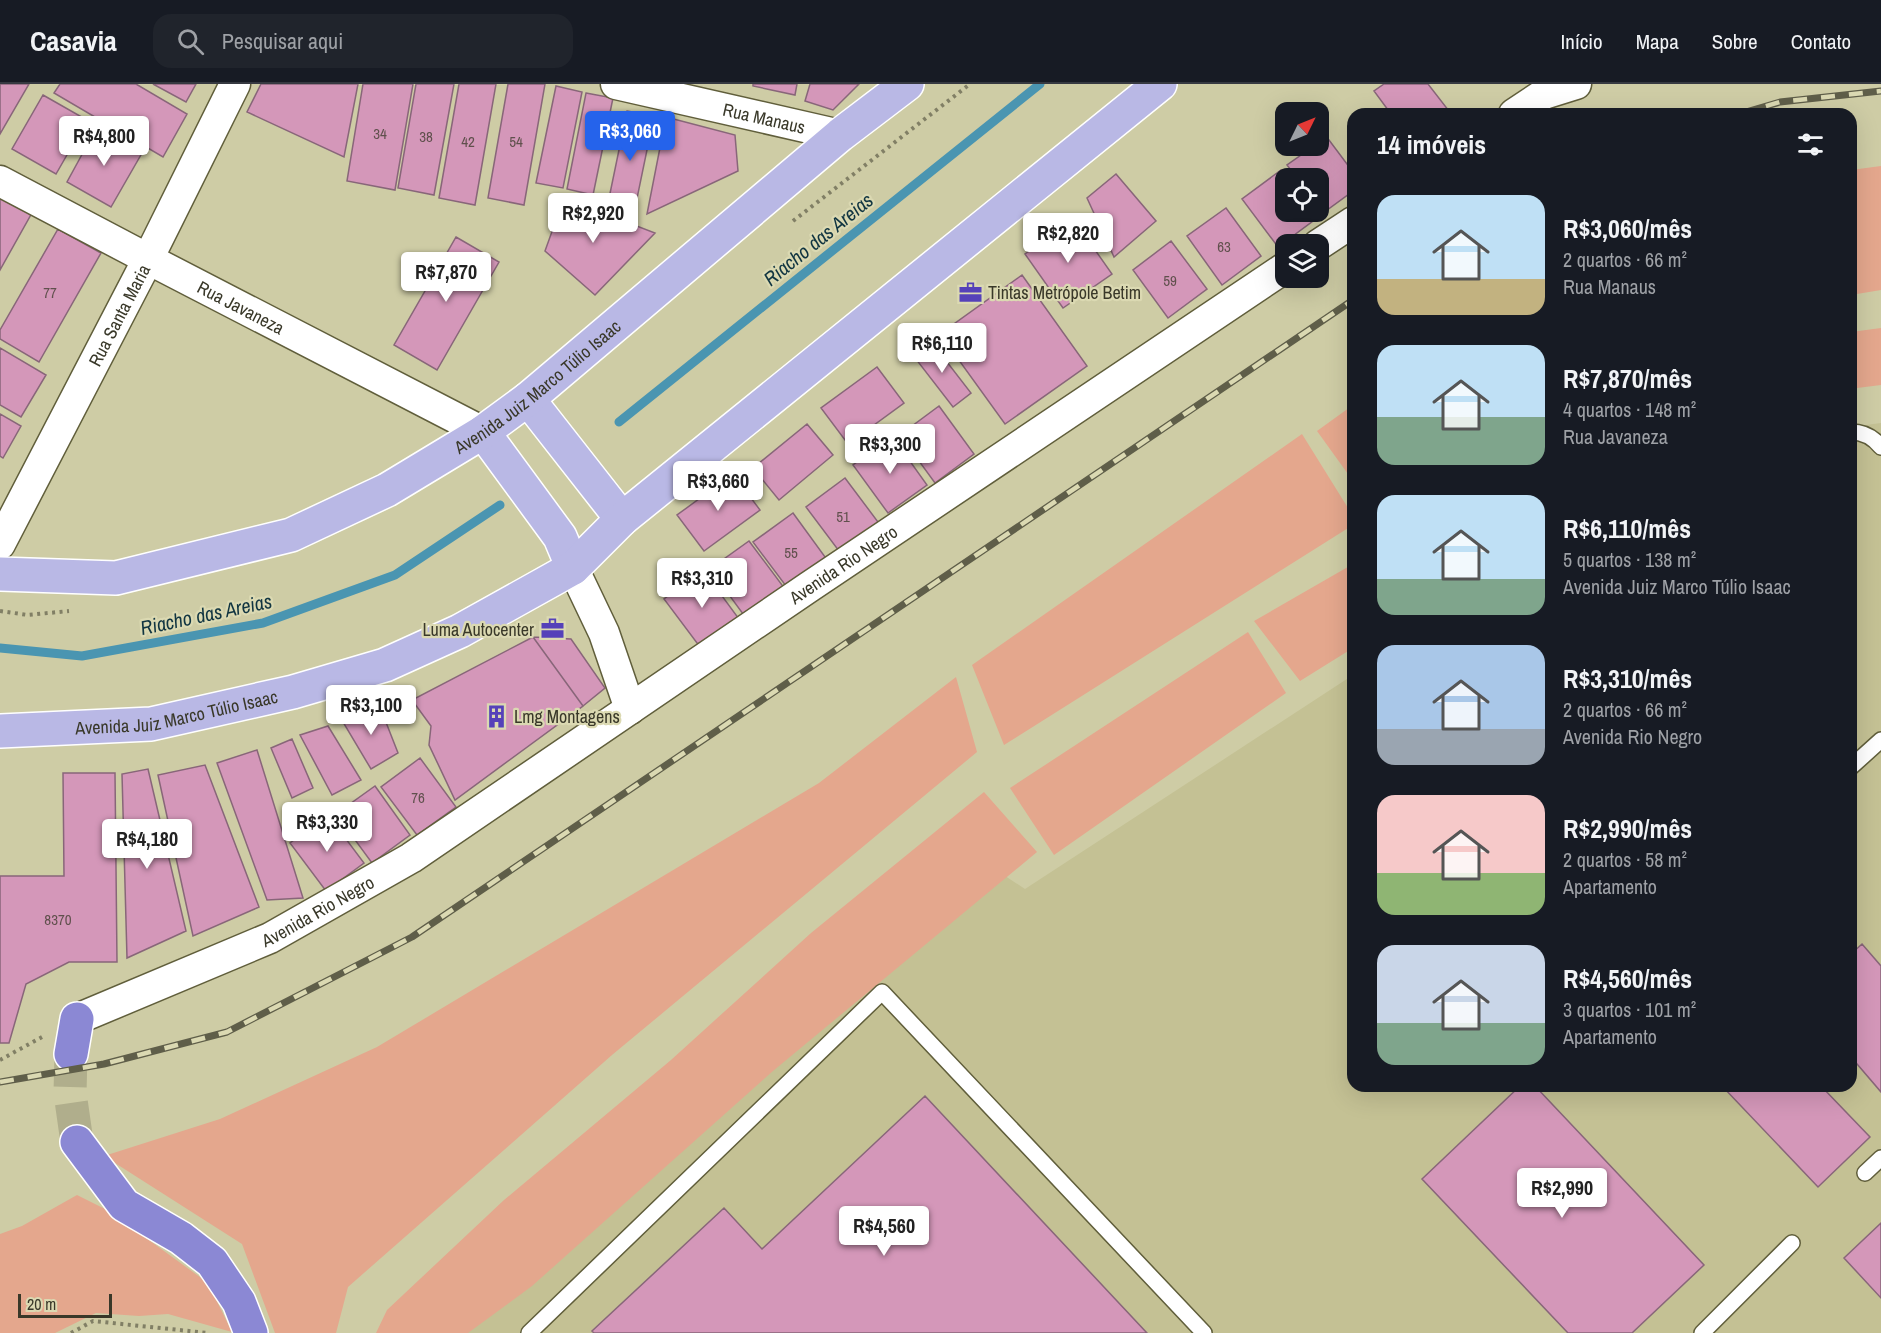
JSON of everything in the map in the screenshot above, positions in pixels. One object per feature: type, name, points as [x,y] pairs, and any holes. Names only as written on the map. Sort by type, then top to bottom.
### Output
[{"type":"highway","points":[[71,1054],[77,1019]]},
{"type":"highway","points":[[77,1142],[124,1205],[181,1238],[212,1262],[239,1302],[251,1333]]},
{"type":"main road","name":"Avenida Juiz Marco Túlio Isaac","points":[[0,574],[116,578],[291,535],[387,490],[483,432],[528,399],[840,135],[907,84]]},
{"type":"main road","name":"Avenida Juiz Marco Túlio Isaac","points":[[0,731],[151,724],[293,692],[385,665],[460,631],[573,568],[622,519],[1160,84]]},
{"type":"main road","points":[[528,399],[622,519]]},
{"type":"main road","points":[[483,432],[560,537],[573,568]]},
{"type":"street","name":"Rua Santa Maria","points":[[0,544],[148,259],[235,84]]},
{"type":"street","name":"Rua Manaus","points":[[616,84],[840,135]]},
{"type":"street","points":[[1523,108],[1544,94],[1576,84]]},
{"type":"street","name":"Rua Javaneza","points":[[0,181],[483,432]]},
{"type":"street","points":[[1329,238],[1347,226]]},
{"type":"street","name":"Avenida Rio Negro","points":[[77,1019],[270,938],[411,858],[1275,274]]},
{"type":"street","points":[[573,568],[604,633],[630,709]]},
{"type":"lane","points":[[1857,432],[1874,440],[1881,447]]},
{"type":"lane","points":[[1857,762],[1881,740]]},
{"type":"lane","points":[[529,1333],[882,992],[1204,1333]]},
{"type":"lane","points":[[1864,1173],[1881,1158]]},
{"type":"lane","points":[[1702,1333],[1792,1243]]},
{"type":"path","points":[[785,227],[970,84]]},
{"type":"path","points":[[71,1333],[93,1321],[208,1333]]},
{"type":"shaded area","points":[[1881,166],[1881,290],[1857,294],[1857,169]]},
{"type":"shaded area","points":[[1881,328],[1881,385],[1857,388],[1857,331]]},
{"type":"shaded area","points":[[1347,409],[1347,473],[1317,431]]},
{"type":"shaded area","points":[[1881,423],[1881,1333],[449,1333],[990,866],[1025,889],[1347,679],[1347,1092],[1857,1092],[1857,426]]},
{"type":"shaded area","points":[[1302,434],[1347,506],[1347,529],[1004,745],[972,665]]},
{"type":"shaded area","points":[[1347,567],[1347,652],[1300,681],[1254,621]]},
{"type":"shaded area","points":[[1248,632],[1286,693],[1054,855],[1010,788]]},
{"type":"shaded area","points":[[956,677],[977,752],[612,1055],[348,1287],[336,1333],[275,1333],[242,1244],[104,1156],[220,1119],[377,1047],[819,783]]},
{"type":"shaded area","points":[[984,792],[1037,852],[773,1071],[532,1286],[468,1333],[376,1333],[387,1310],[504,1200],[671,1060],[811,933]]},
{"type":"shaded area","points":[[77,1195],[109,1211],[208,1283],[232,1332],[168,1314],[139,1316],[96,1313],[55,1333],[0,1333],[0,1234],[22,1226]]},
{"type":"building","points":[[0,84],[29,84],[0,134]]},
{"type":"building","points":[[60,84],[136,84],[187,114],[163,157],[54,93]]},
{"type":"building","points":[[153,84],[196,84],[186,102]]},
{"type":"building","points":[[261,84],[358,84],[344,157],[247,112]]},
{"type":"building","points":[[363,84],[413,84],[395,190],[347,181]]},
{"type":"building","points":[[416,84],[454,84],[434,195],[398,188]]},
{"type":"building","points":[[459,84],[496,84],[475,205],[439,198]]},
{"type":"building","points":[[508,84],[545,84],[524,205],[488,198]]},
{"type":"building","points":[[753,84],[797,84],[795,95],[753,86]]},
{"type":"building","points":[[810,84],[859,84],[833,110],[805,101]]},
{"type":"building","points":[[1384,84],[1428,84],[1447,108],[1387,108],[1374,91]]},
{"type":"building","points":[[556,86],[582,92],[563,188],[536,183]]},
{"type":"building","points":[[586,93],[613,98],[593,195],[567,189]]},
{"type":"building","points":[[43,95],[87,120],[56,174],[12,149]]},
{"type":"building","points":[[627,111],[654,116],[634,213],[607,208]]},
{"type":"building","points":[[666,117],[735,135],[738,171],[647,214]]},
{"type":"building","points":[[97,127],[142,153],[111,207],[67,182]]},
{"type":"building","points":[[1329,140],[1347,164],[1347,195],[1329,209],[1329,168],[1289,168],[1287,165],[1300,156],[1329,156]]},
{"type":"building","points":[[1116,174],[1156,221],[1114,257],[1087,198]]},
{"type":"building","points":[[1275,174],[1275,222],[1312,222],[1295,234],[1275,234],[1275,243],[1242,199]]},
{"type":"building","points":[[0,192],[33,211],[0,270]]},
{"type":"building","points":[[564,198],[655,233],[595,295],[545,251]]},
{"type":"building","points":[[1226,208],[1261,256],[1222,285],[1187,236]]},
{"type":"building","points":[[1074,220],[1112,274],[1063,308],[1025,254]]},
{"type":"building","points":[[58,229],[101,253],[39,362],[0,339],[0,330]]},
{"type":"building","points":[[456,237],[499,262],[437,370],[394,345]]},
{"type":"building","points":[[1171,241],[1207,289],[1168,318],[1133,270]]},
{"type":"building","points":[[1022,275],[1087,366],[1005,424],[940,334]]},
{"type":"building","points":[[930,340],[971,393],[953,407],[912,354]]},
{"type":"building","points":[[0,348],[46,375],[21,417],[0,405]]},
{"type":"building","points":[[877,367],[904,403],[848,444],[821,408]]},
{"type":"building","points":[[939,406],[974,454],[935,483],[900,435]]},
{"type":"building","points":[[0,414],[21,426],[3,458],[0,456]]},
{"type":"building","points":[[807,424],[833,455],[779,500],[753,468]]},
{"type":"building","points":[[892,436],[927,485],[888,513],[853,465]]},
{"type":"building","points":[[733,474],[760,510],[704,551],[677,515]]},
{"type":"building","points":[[845,478],[881,526],[842,555],[806,507]]},
{"type":"building","points":[[793,513],[828,561],[789,590],[753,542]]},
{"type":"building","points":[[749,541],[785,589],[746,618],[710,569]]},
{"type":"building","points":[[703,570],[739,619],[700,647],[664,599]]},
{"type":"building","name":"Lmg Montagens","points":[[533,637],[583,706],[455,800],[429,745],[431,726],[412,700]]},
{"type":"building","points":[[533,637],[571,639],[605,688],[583,706]]},
{"type":"building","points":[[380,707],[398,753],[371,769],[340,717]]},
{"type":"building","points":[[328,726],[361,780],[332,795],[300,735]]},
{"type":"building","points":[[292,739],[313,788],[292,798],[271,748]]},
{"type":"building","points":[[257,750],[303,898],[267,900],[217,763]]},
{"type":"building","points":[[420,758],[456,807],[417,835],[381,787]]},
{"type":"building","points":[[205,765],[259,907],[193,936],[158,775]]},
{"type":"building","points":[[148,769],[186,931],[127,958],[122,774]]},
{"type":"building","points":[[63,773],[115,773],[117,962],[69,962],[26,984],[9,1043],[0,1043],[0,876],[64,876]]},
{"type":"building","points":[[375,786],[410,835],[372,863],[336,814]]},
{"type":"building","points":[[328,815],[364,863],[326,891],[290,843]]},
{"type":"building","points":[[1862,944],[1881,966],[1881,1092],[1857,1064],[1857,949]]},
{"type":"building","points":[[1514,1092],[1541,1092],[1704,1265],[1632,1333],[1568,1333],[1422,1179]]},
{"type":"building","points":[[1728,1092],[1827,1092],[1870,1137],[1818,1187]]},
{"type":"building","points":[[925,1096],[1147,1333],[594,1333],[592,1331],[724,1208],[762,1249]]},
{"type":"building","points":[[1881,1223],[1881,1298],[1844,1258]]},
{"type":"waterway","name":"Riacho das Areias","points":[[619,422],[1040,84]]},
{"type":"waterway","name":"Riacho das Areias","points":[[0,648],[82,656],[263,623],[395,575],[500,505]]},
{"type":"tunnel","points":[[71,1054],[70,1093],[77,1142]]},
{"type":"railway","points":[[1760,108],[1780,102],[1881,91]]},
{"type":"railway","points":[[0,1082],[104,1064],[227,1032],[412,937],[1347,304]]},
{"type":"place","name":"Tintas Metrópole Betim","points":[[970,292]]},
{"type":"place","name":"Luma Autocenter","points":[[552,629]]},
{"type":"place","name":"Lmg Montagens","points":[[496,716]]}]
